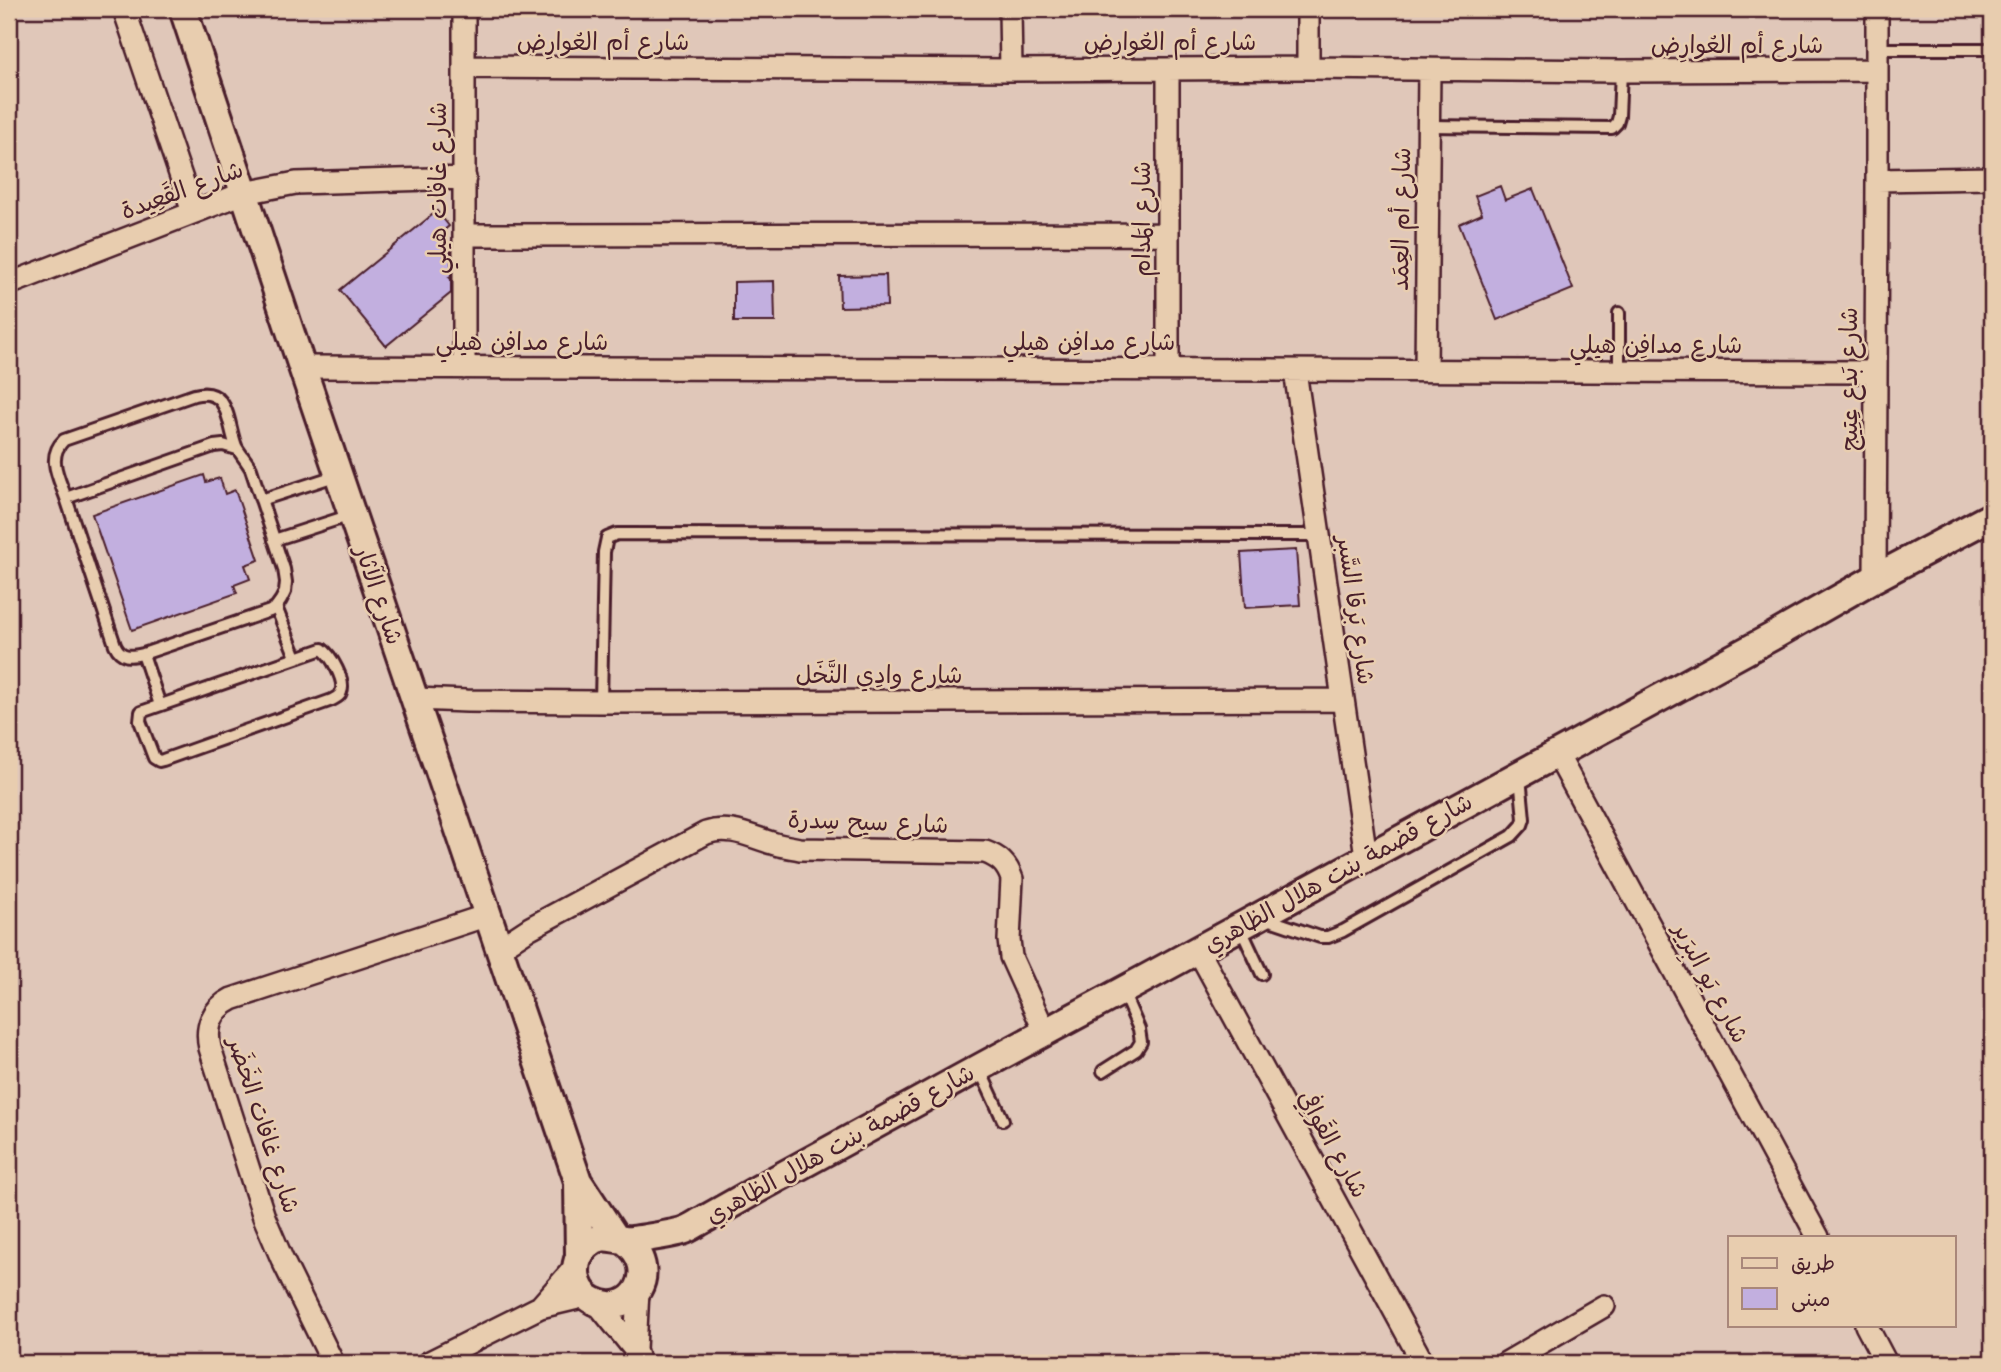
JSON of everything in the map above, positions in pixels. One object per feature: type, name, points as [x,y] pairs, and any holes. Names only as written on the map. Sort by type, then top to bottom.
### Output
[{"type":"street","points":[[124,9],[193,212]]},
{"type":"street","name":"شارع الآثار","points":[[183,9],[578,1181],[620,1239]]},
{"type":"street","name":"شارع غافات هيلي","points":[[464,9],[464,368]]},
{"type":"street","points":[[1010,9],[1011,70]]},
{"type":"street","points":[[1308,9],[1308,68]]},
{"type":"street","name":"شارع بَدع عِتِيج","points":[[1875,578],[1877,9]]},
{"type":"street","name":"شارع أم العُوارِض","points":[[464,67],[1621,71],[1876,60]]},
{"type":"street","name":"شارع المَدام","points":[[1168,69],[1168,368]]},
{"type":"street","name":"شارع أم العِمَد","points":[[1426,370],[1429,69]]},
{"type":"street","name":"شارع القَعِيدة","points":[[9,284],[244,192],[296,183],[465,178]]},
{"type":"street","points":[[1877,180],[1992,178]]},
{"type":"street","points":[[465,235],[1168,234]]},
{"type":"street","name":"شارع مدافِن هيلي","points":[[302,367],[1875,372]]},
{"type":"street","name":"شارع بَرقا السَّبر","points":[[1295,370],[1366,856]]},
{"type":"street","name":"شارع قضمة بنت هلال الظاهري","points":[[620,1239],[683,1231],[1992,516]]},
{"type":"street","name":"شارع وادِي النَّخَل","points":[[415,699],[601,702],[1343,700]]},
{"type":"street","name":"شارع يَو البِرَير","points":[[1558,754],[1817,1236]]},
{"type":"street","name":"شارع سيح سِدرة","points":[[498,948],[530,928],[716,830],[736,831],[774,844],[800,849],[985,852],[1003,862],[1012,879],[1009,940],[1011,957],[1045,1032]]},
{"type":"street","name":"شارع غافات الخَضَر","points":[[333,1363],[282,1259],[253,1188],[210,1048],[209,1023],[218,1009],[232,999],[488,915]]},
{"type":"street","name":"شارع القَوافِي","points":[[1198,950],[1423,1363]]},
{"type":"street","name":"شارع الآثار","points":[[577,1261],[578,1181]]},
{"type":"street","name":"شارع قضمة بنت هلال الظاهري","points":[[640,1284],[683,1231]]},
{"type":"street","points":[[540,1307],[585,1247],[604,1237],[620,1239],[634,1247],[643,1267],[637,1357]]},
{"type":"street","points":[[577,1261],[576,1277],[579,1287],[592,1299],[637,1357]]},
{"type":"street","points":[[428,1363],[540,1307],[592,1299],[608,1305],[620,1304],[630,1298],[640,1284]]},
{"type":"street","points":[[1506,1363],[1604,1306]]},
{"type":"street","points":[[1867,1326],[1886,1363]]},
{"type":"lane","points":[[1876,60],[1992,49]]},
{"type":"lane","points":[[1429,126],[1612,128],[1618,123],[1621,71]]},
{"type":"lane","points":[[1619,313],[1619,371]]},
{"type":"lane","points":[[65,498],[214,446],[223,445],[237,449],[244,455],[251,469],[286,582],[285,592],[276,607],[264,613],[143,654],[124,656],[118,652],[115,645],[65,498],[55,467],[57,447],[64,440],[205,392],[220,400],[237,449]]},
{"type":"lane","points":[[261,499],[338,475]]},
{"type":"lane","points":[[274,540],[352,514]]},
{"type":"lane","points":[[601,702],[604,552],[607,538],[617,534],[1319,535]]},
{"type":"lane","points":[[276,607],[296,657]]},
{"type":"lane","points":[[315,650],[327,651],[341,680],[342,690],[339,696],[159,761],[151,754],[139,716],[141,712],[296,657],[315,650]]},
{"type":"lane","points":[[143,654],[160,705]]},
{"type":"lane","points":[[1262,974],[1249,921],[1320,937],[1343,931],[1518,831],[1524,819],[1520,774]]},
{"type":"lane","points":[[1102,1071],[1136,1050],[1141,1042],[1139,1029],[1122,990]]},
{"type":"lane","points":[[979,1067],[1003,1120]]},
{"type":"building","points":[[1500,186],[1505,200],[1533,189],[1573,289],[1497,320],[1459,224],[1482,214],[1475,196]]},
{"type":"building","points":[[437,211],[449,226],[437,236],[451,253],[451,293],[386,346],[340,290]]},
{"type":"building","points":[[886,275],[887,306],[840,307],[839,276]]},
{"type":"building","points":[[774,281],[775,322],[734,322],[734,282]]},
{"type":"building","points":[[204,475],[206,482],[220,478],[225,494],[235,490],[259,560],[245,565],[250,579],[234,585],[237,593],[132,630],[92,514]]},
{"type":"building","points":[[1296,550],[1300,605],[1245,608],[1241,553]]}]
